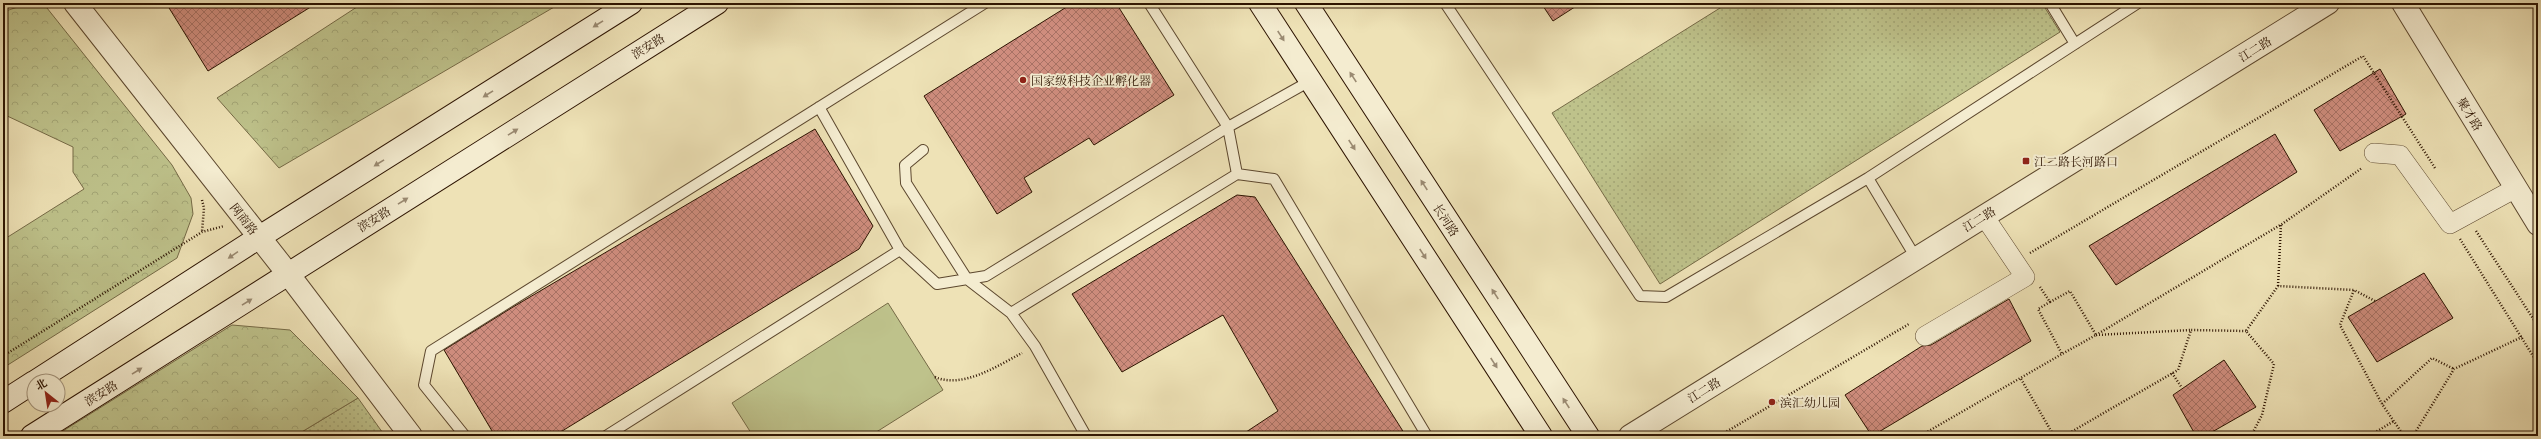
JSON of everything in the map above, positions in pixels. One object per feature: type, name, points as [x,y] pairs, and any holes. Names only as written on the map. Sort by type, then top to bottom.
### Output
[{"type":"main road","name":"网商路","points":[[75,3],[258,238],[289,275],[411,436]]},
{"type":"main road","points":[[49,373],[258,238],[631,3]]},
{"type":"main road","name":"滨安路","points":[[32,436],[289,275],[338,241],[717,3]]},
{"type":"main road","points":[[1260,3],[1541,436]]},
{"type":"main road","name":"长河路","points":[[1306,3],[1588,436]]},
{"type":"main road","name":"江二路","points":[[1630,436],[2328,3]]},
{"type":"main road","name":"聚才路","points":[[2403,3],[2538,224]]},
{"type":"main road","points":[[3,402],[26,388]]},
{"type":"street","points":[[2374,152],[2400,155],[2450,224],[2516,188]]},
{"type":"street","points":[[1925,336],[2025,277],[1984,216]]},
{"type":"lane","points":[[465,436],[424,385],[431,351],[985,3]]},
{"type":"lane","points":[[1149,3],[1228,127],[1237,174]]},
{"type":"lane","points":[[1445,3],[1640,296],[1666,297],[1868,178],[2138,3]]},
{"type":"lane","points":[[2050,3],[2075,44]]},
{"type":"lane","points":[[819,107],[900,250],[937,284],[986,276],[1228,127],[1310,81]]},
{"type":"lane","points":[[922,150],[905,165],[906,183],[967,279],[1011,313],[1035,346],[1086,436]]},
{"type":"lane","points":[[1011,313],[1237,174],[1274,179],[1427,436]]},
{"type":"lane","points":[[1868,178],[1916,258]]},
{"type":"lane","points":[[606,436],[900,250]]},
{"type":"path","points":[[2027,254],[2363,56],[2440,175]]},
{"type":"path","points":[[1920,436],[2021,379],[2282,224],[2362,168]]},
{"type":"path","points":[[3,356],[202,232],[244,220]]},
{"type":"path","points":[[2246,331],[2278,286],[2282,224]]},
{"type":"path","points":[[2450,224],[2538,364]]},
{"type":"path","points":[[2474,227],[2538,326]]},
{"type":"path","points":[[2038,283],[2050,302]]},
{"type":"path","points":[[2278,286],[2354,290],[2375,301]]},
{"type":"path","points":[[2354,290],[2340,326],[2382,404],[2404,436]]},
{"type":"path","points":[[2062,354],[2038,309],[2050,302],[2070,291],[2096,335]]},
{"type":"path","points":[[1719,436],[1911,323]]},
{"type":"path","points":[[2096,335],[2191,330],[2246,331],[2274,364],[2262,415],[2251,436]]},
{"type":"path","points":[[2064,436],[2178,370],[2191,330]]},
{"type":"path","points":[[2413,436],[2454,369],[2522,337]]},
{"type":"path","points":[[935,377],[946,381],[980,374],[1035,346]]},
{"type":"path","points":[[2382,404],[2432,358],[2454,369]]},
{"type":"path","points":[[2172,373],[2182,388]]},
{"type":"path","points":[[2021,379],[2054,436]]},
{"type":"path","points":[[2369,436],[2394,421]]},
{"type":"path","points":[[2213,431],[2215,436]]},
{"type":"path","points":[[1928,432],[1938,436]]},
{"type":"green space","points":[[29,3],[43,3],[172,165],[191,198],[193,214],[177,258],[3,368],[3,240],[84,189],[73,172],[73,147],[3,114],[3,12]]},
{"type":"green space","points":[[363,3],[561,3],[279,168],[217,98]]},
{"type":"green space","points":[[1728,3],[2042,3],[2060,32],[1660,284],[1552,113]]},
{"type":"green space","points":[[888,303],[943,390],[870,436],[753,436],[732,403]]},
{"type":"green space","points":[[232,325],[290,330],[358,398],[295,436],[55,436]]},
{"type":"green space","points":[[358,398],[385,436],[295,436]]},
{"type":"building","points":[[166,3],[317,3],[208,71]]},
{"type":"building","points":[[1073,3],[1116,3],[1174,95],[1094,145],[1089,138],[1024,178],[1032,192],[997,214],[924,96]]},
{"type":"building","points":[[1541,3],[1581,3],[1553,21]]},
{"type":"building","points":[[2380,69],[2406,114],[2340,151],[2314,110]]},
{"type":"building","points":[[815,129],[873,226],[859,249],[554,436],[495,436],[444,350],[513,307]]},
{"type":"building","points":[[2275,134],[2297,172],[2116,285],[2089,246]]},
{"type":"building","points":[[1237,195],[1255,197],[1406,436],[1240,436],[1278,411],[1223,315],[1122,372],[1072,294]]},
{"type":"building","points":[[2424,273],[2453,318],[2377,362],[2348,317]]},
{"type":"building","points":[[2009,299],[2031,341],[1872,436],[1845,395],[1922,346],[1931,345]]},
{"type":"building","points":[[2224,360],[2256,407],[2205,436],[2196,436],[2173,395]]},
{"type":"place","name":"国家级科技企业孵化器","points":[[1023,80]]},
{"type":"place","name":"江二路长河路口","points":[[2026,161]]},
{"type":"place","name":"滨汇幼儿园","points":[[1772,402]]}]
